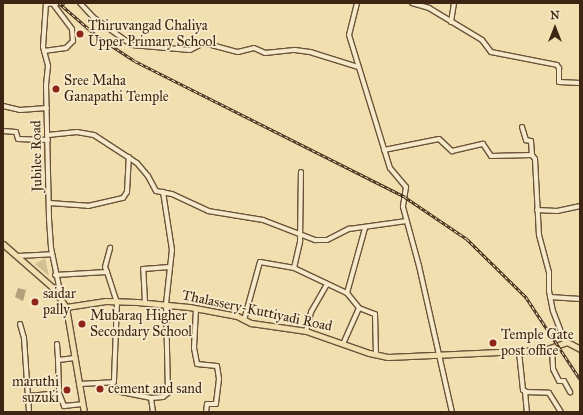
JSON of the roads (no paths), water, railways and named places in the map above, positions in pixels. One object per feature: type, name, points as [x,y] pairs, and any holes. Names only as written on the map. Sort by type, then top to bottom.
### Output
[{"type":"main road","points":[[3,244],[53,288],[66,306],[84,412]]},
{"type":"main road","name":"Thalassery-Kuttiyadi Road","points":[[66,306],[116,302],[166,304],[196,309],[204,313],[225,314],[244,320],[306,332],[376,355],[398,358],[519,352],[552,348],[565,342]]},
{"type":"main road","points":[[565,342],[580,349]]},
{"type":"street","points":[[46,3],[54,5],[62,3]]},
{"type":"street","name":"Jubilee Road","points":[[46,3],[44,51],[48,66],[47,108],[49,203],[52,254],[58,290],[66,306]]},
{"type":"street","points":[[80,3],[93,17],[132,45],[190,50],[204,43],[238,52],[254,48],[265,53],[295,50],[310,52],[358,67]]},
{"type":"street","points":[[356,3],[349,35],[384,150],[392,171],[405,183],[407,191],[403,204],[406,221],[452,412]]},
{"type":"street","points":[[412,3],[429,8],[482,40],[491,52],[556,65],[559,68],[559,82],[580,83]]},
{"type":"street","points":[[451,22],[454,3]]},
{"type":"street","points":[[44,51],[66,48],[73,41],[72,29],[54,5]]},
{"type":"street","points":[[3,106],[20,110],[47,108]]},
{"type":"street","points":[[522,127],[526,140],[531,141],[532,154],[535,159],[538,182],[537,210],[541,247],[549,272],[550,297],[565,342]]},
{"type":"street","points":[[3,131],[16,132],[18,140],[48,140]]},
{"type":"street","points":[[48,135],[85,132],[102,140],[129,157],[148,176],[156,191],[164,192],[208,211],[263,220],[323,241],[342,231],[406,221]]},
{"type":"street","points":[[384,150],[439,139],[452,151],[483,144],[490,155],[532,154]]},
{"type":"street","points":[[49,203],[88,206],[123,198],[127,192],[129,157]]},
{"type":"street","points":[[294,268],[300,241],[298,233],[301,172]]},
{"type":"street","points":[[110,248],[105,267],[116,302],[114,382],[111,390],[152,398],[163,397],[168,393],[166,304],[172,250],[164,192]]},
{"type":"street","points":[[537,210],[557,211],[580,206]]},
{"type":"street","points":[[347,293],[365,228]]},
{"type":"street","points":[[18,256],[52,254]]},
{"type":"street","points":[[244,320],[260,262],[294,268],[347,293],[359,308],[375,314],[376,355]]},
{"type":"street","points":[[145,302],[143,269],[170,267]]},
{"type":"street","points":[[55,275],[107,272]]},
{"type":"street","points":[[306,332],[311,312],[327,284]]},
{"type":"street","points":[[550,297],[580,299]]},
{"type":"street","points":[[343,344],[359,308]]},
{"type":"street","points":[[196,309],[194,348],[197,364],[210,363],[217,366],[219,379],[216,404],[207,404],[206,412]]},
{"type":"street","points":[[20,324],[24,338],[29,412]]},
{"type":"street","points":[[57,344],[59,393],[64,406],[82,404]]},
{"type":"street","points":[[552,348],[553,368],[559,381],[564,381],[570,392]]},
{"type":"street","points":[[519,352],[527,412]]},
{"type":"street","points":[[58,360],[76,358]]},
{"type":"street","points":[[79,384],[114,382]]},
{"type":"street","points":[[525,391],[549,393],[561,412]]},
{"type":"street","points":[[29,396],[59,393]]},
{"type":"street","points":[[152,398],[153,412]]},
{"type":"railway","points":[[59,3],[97,36],[135,61],[405,197],[467,239],[526,297],[580,379]]},
{"type":"place","name":"Thiruvangad Chaliya Upper Primary School","points":[[80,34]]},
{"type":"place","name":"Sree Maha Ganapathi Temple","points":[[56,89]]},
{"type":"place","name":"saidar pally","points":[[35,302]]},
{"type":"place","name":"Mubaraq Higher Secondary School","points":[[82,324]]},
{"type":"place","name":"Temple Gate post office","points":[[493,343]]},
{"type":"place","name":"cement and sand","points":[[100,389]]},
{"type":"place","name":"maruthi suzuki","points":[[67,390]]}]
